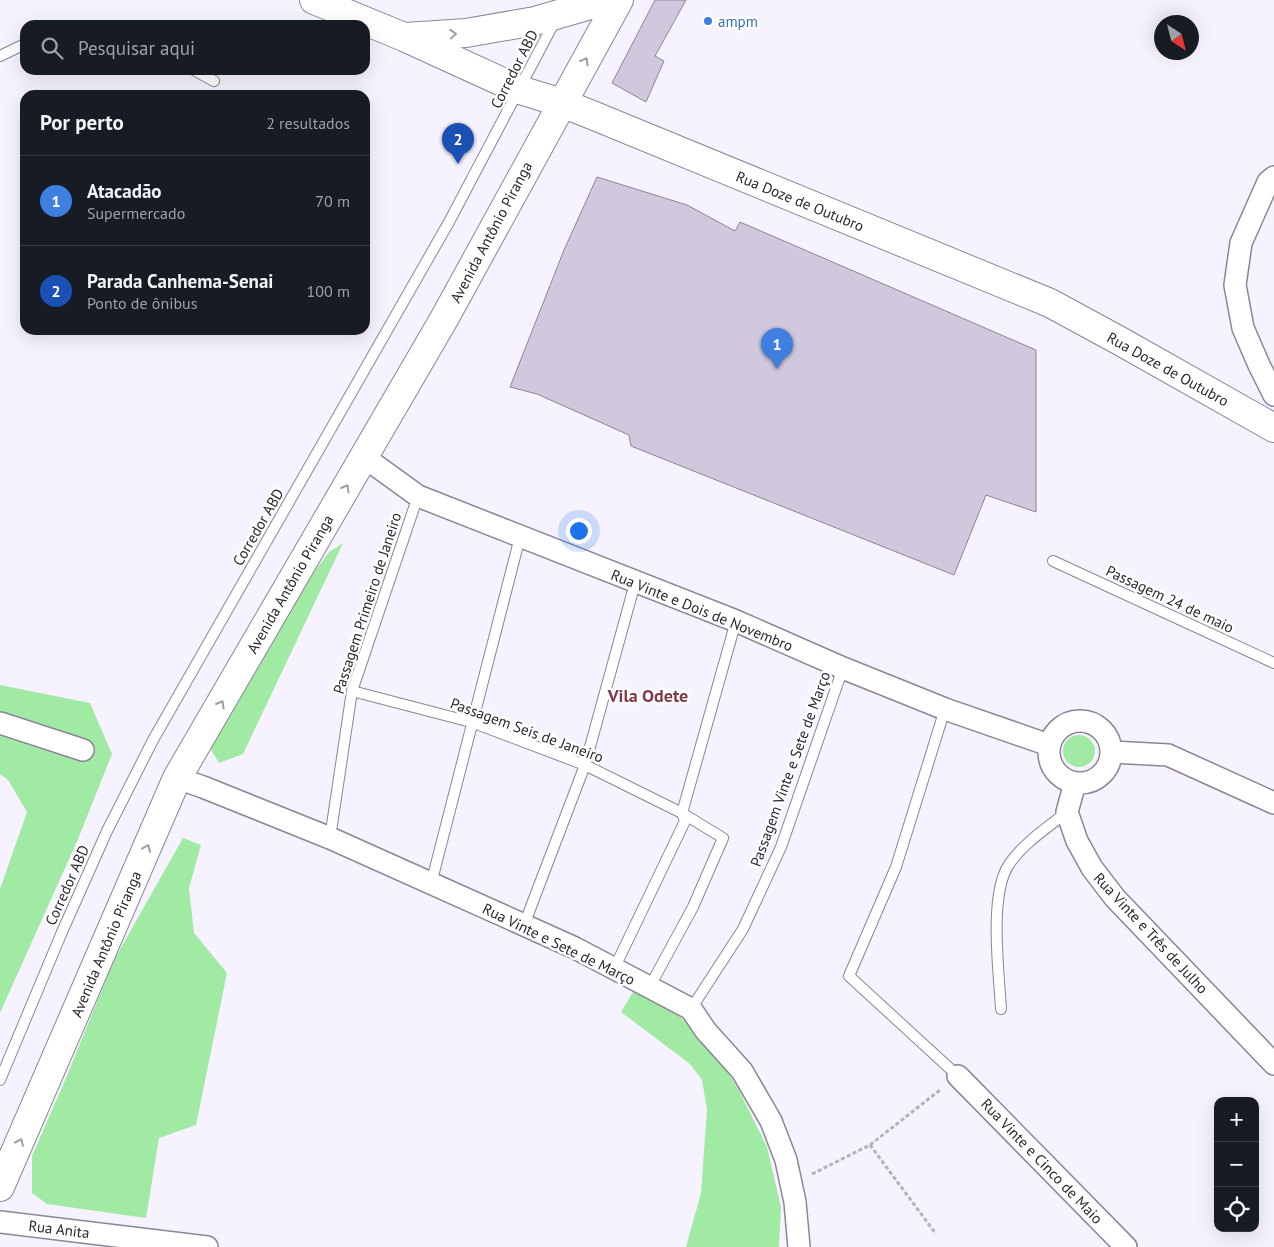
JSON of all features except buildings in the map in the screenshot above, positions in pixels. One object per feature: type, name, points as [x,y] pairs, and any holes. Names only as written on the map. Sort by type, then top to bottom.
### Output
[{"type":"main road","name":"Rua Doze de Outubro","points":[[314,0],[352,12],[369,20]]},
{"type":"main road","points":[[404,37],[466,33],[535,21],[563,7],[607,0]]},
{"type":"main road","name":"Avenida Antônio Piranga","points":[[0,1186],[178,778],[444,318],[619,0]]},
{"type":"main road","name":"Rua Doze de Outubro","points":[[370,21],[520,90],[562,103],[1050,303],[1274,428]]},
{"type":"street","points":[[1272,181],[1241,243],[1234,285],[1243,328],[1258,366],[1274,395]]},
{"type":"street","name":"Rua Vinte e Dois de Novembro","points":[[364,458],[418,496],[635,583],[736,621],[843,668],[945,709],[1049,745]]},
{"type":"street","points":[[1084,721],[1098,726],[1106,733],[1112,752],[1110,763],[1105,772],[1096,780],[1086,784],[1064,780],[1056,774],[1048,755],[1049,745],[1060,728],[1069,723],[1084,721]]},
{"type":"street","points":[[0,723],[83,750]]},
{"type":"street","points":[[1112,752],[1168,755],[1274,803]]},
{"type":"street","name":"Rua Vinte e Sete de Março","points":[[178,778],[330,838],[575,948],[690,1009],[706,1031],[742,1071],[771,1121],[786,1160],[795,1202],[799,1247]]},
{"type":"street","points":[[1067,812],[1075,783]]},
{"type":"street","name":"Rua Vinte e Três de Julho","points":[[1067,812],[1077,841],[1092,868],[1115,898],[1274,1064]]},
{"type":"street","name":"Rua Vinte e Cinco de Maio","points":[[958,1076],[1126,1247]]},
{"type":"street","name":"Rua Anita","points":[[0,1222],[207,1247]]},
{"type":"lane","name":"Corredor ABD","points":[[0,1080],[84,882],[153,740],[449,222],[563,7]]},
{"type":"lane","points":[[0,56],[20,46]]},
{"type":"lane","points":[[203,75],[214,81]]},
{"type":"lane","name":"Passagem Primeiro de Janeiro","points":[[330,838],[352,691],[418,496]]},
{"type":"lane","points":[[431,884],[471,722],[520,537]]},
{"type":"lane","name":"Passagem 24 de maio","points":[[1053,561],[1274,663]]},
{"type":"lane","points":[[524,925],[585,765],[635,583]]},
{"type":"lane","points":[[614,969],[685,821],[682,813],[736,621]]},
{"type":"lane","name":"Passagem Vinte e Sete de Março","points":[[690,1009],[743,929],[781,847],[843,668]]},
{"type":"lane","name":"Passagem Seis de Janeiro","points":[[352,691],[471,722],[585,765],[682,813],[722,838],[693,907],[649,988]]},
{"type":"lane","points":[[945,709],[896,867],[849,976],[958,1076]]},
{"type":"lane","points":[[1001,1009],[996,915],[999,887],[1008,866],[1027,844],[1067,812]]},
{"type":"path","points":[[791,1184],[870,1145],[958,1076]]},
{"type":"path","points":[[870,1145],[936,1234]]},
{"type":"green space","points":[[343,543],[243,754],[219,763],[211,750],[218,733],[285,610],[329,552]]},
{"type":"green space","points":[[0,685],[90,703],[112,754],[78,839],[0,1013],[0,889],[27,812],[8,780],[0,774]]},
{"type":"green space","points":[[1079,735],[1085,736],[1090,740],[1094,745],[1094,757],[1090,762],[1085,766],[1079,767],[1073,766],[1068,762],[1064,757],[1063,751],[1064,745],[1068,740],[1073,736]]},
{"type":"green space","points":[[183,838],[201,845],[189,888],[194,933],[227,973],[196,1125],[159,1138],[146,1218],[47,1204],[32,1193],[32,1156],[114,960]]},
{"type":"green space","points":[[636,987],[671,1008],[713,1048],[739,1090],[767,1147],[781,1207],[779,1247],[686,1247],[701,1193],[707,1109],[702,1080],[690,1064],[621,1012]]},
{"type":"place","name":"ampm","points":[[708,21]]},
{"type":"place","name":"Parada Canhema-Senai","points":[[458,164]]},
{"type":"place","name":"Atacadão","points":[[777,369]]},
{"type":"district","name":"Vila Odete","points":[[648,695]]}]
